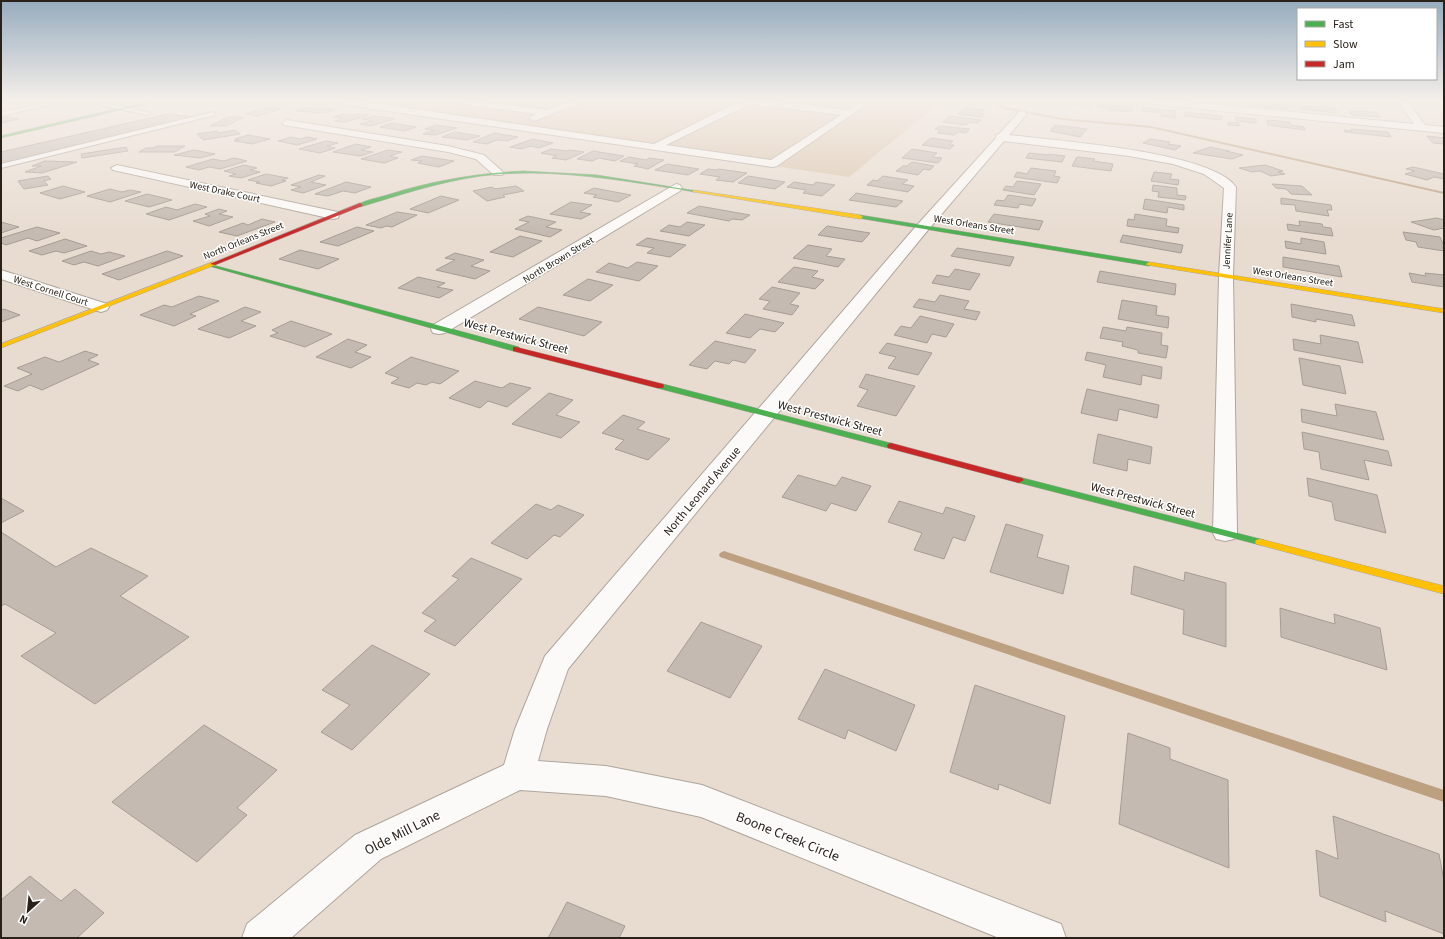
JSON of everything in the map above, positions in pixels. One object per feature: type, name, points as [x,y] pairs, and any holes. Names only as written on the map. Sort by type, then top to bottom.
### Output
[{"type":"street","points":[[422,145],[448,149],[480,157],[498,173]]},
{"type":"street","points":[[640,145],[773,164],[802,145]]},
{"type":"street","points":[[655,147],[659,145]]},
{"type":"street","name":"North Leonard Avenue","points":[[518,775],[531,729],[555,664],[993,145]]},
{"type":"street","name":"Jennifer Lane","points":[[1063,145],[1129,153],[1175,161],[1208,172],[1230,187],[1226,276],[1225,533]]},
{"type":"street","name":"West Drake Court","points":[[117,168],[333,215]]},
{"type":"street","name":"West Orleans Street","points":[[498,173],[578,174],[619,179],[1444,311]]},
{"type":"street","name":"North Orleans Street","points":[[1,346],[211,265],[333,215],[406,190],[455,179],[498,173]]},
{"type":"street","name":"North Brown Street","points":[[439,329],[676,188]]},
{"type":"street","name":"West Prestwick Street","points":[[211,265],[439,329],[1444,590]]},
{"type":"street","name":"West Cornell Court","points":[[1,274],[101,307]]},
{"type":"street","name":"Olde Mill Lane","points":[[262,938],[368,847],[518,775]]},
{"type":"street","name":"Boone Creek Circle","points":[[518,775],[606,780],[702,801],[1047,938]]},
{"type":"lane","points":[[1,166],[87,145]]},
{"type":"shaded area","points":[[628,145],[888,145],[849,177]]},
{"type":"building","points":[[33,145],[80,145],[1,164],[1,152]]},
{"type":"building","points":[[313,145],[331,145],[327,146],[335,148],[320,153],[299,149]]},
{"type":"building","points":[[354,145],[360,145],[371,147],[361,150],[373,152],[360,156],[333,152]]},
{"type":"building","points":[[516,145],[548,145],[539,148],[531,146],[521,149],[510,147]]},
{"type":"building","points":[[922,145],[949,145],[954,145],[950,149]]},
{"type":"building","points":[[1151,145],[1181,146],[1175,150]]},
{"type":"building","points":[[157,146],[185,146],[175,152],[139,152],[146,148],[153,148]]},
{"type":"building","points":[[126,147],[128,151],[82,158],[81,154]]},
{"type":"building","points":[[1210,147],[1243,155],[1232,159],[1193,153]]},
{"type":"building","points":[[551,149],[584,152],[566,160],[552,158],[557,156],[541,153]]},
{"type":"building","points":[[912,149],[937,153],[932,157],[942,158],[938,163],[902,158]]},
{"type":"building","points":[[194,150],[215,154],[200,158],[174,155]]},
{"type":"building","points":[[388,150],[402,152],[390,156],[398,158],[384,163],[361,159]]},
{"type":"building","points":[[593,151],[624,156],[615,161],[599,158],[592,161],[577,159]]},
{"type":"building","points":[[1029,153],[1065,156],[1062,162],[1026,158]]},
{"type":"building","points":[[422,156],[454,161],[439,167],[418,163],[422,161],[411,160]]},
{"type":"building","points":[[629,157],[646,160],[649,158],[664,160],[648,169],[634,166],[638,164],[620,161]]},
{"type":"building","points":[[1077,157],[1095,159],[1093,161],[1113,164],[1111,171],[1072,166]]},
{"type":"building","points":[[234,158],[247,161],[220,169],[209,167],[199,170],[186,167],[213,159],[224,161]]},
{"type":"building","points":[[45,161],[77,162],[42,173],[25,172],[41,166],[32,166]]},
{"type":"building","points":[[912,162],[934,166],[930,170],[924,169],[918,175],[896,171]]},
{"type":"building","points":[[667,164],[699,169],[688,175],[655,170]]},
{"type":"building","points":[[244,165],[257,168],[250,170],[260,172],[241,178],[229,176],[236,174],[224,171]]},
{"type":"building","points":[[1265,165],[1283,171],[1278,172],[1285,174],[1271,176],[1260,171],[1252,172],[1239,168]]},
{"type":"building","points":[[1413,167],[1444,174],[1444,179],[1434,177],[1427,180],[1405,174],[1415,171],[1406,169]]},
{"type":"building","points":[[1031,168],[1056,171],[1054,176],[1060,177],[1057,183],[1014,177],[1017,172],[1027,174]]},
{"type":"building","points":[[708,169],[747,173],[733,182],[716,180],[720,177],[700,174]]},
{"type":"building","points":[[1154,172],[1172,174],[1170,179],[1179,180],[1178,185],[1151,181]]},
{"type":"building","points":[[266,174],[288,178],[282,180],[286,181],[271,186],[248,180]]},
{"type":"building","points":[[319,175],[325,176],[311,182],[326,185],[303,193],[291,190],[301,187],[291,185]]},
{"type":"building","points":[[48,176],[51,179],[44,181],[48,185],[24,189],[18,181]]},
{"type":"building","points":[[748,176],[785,182],[775,189],[738,183]]},
{"type":"building","points":[[883,176],[908,180],[902,184],[914,186],[908,192],[867,185],[873,180],[877,181]]},
{"type":"building","points":[[1017,181],[1041,184],[1034,195],[1003,190],[1006,186],[1013,187]]},
{"type":"building","points":[[346,182],[371,187],[355,193],[343,191],[328,196],[315,194]]},
{"type":"building","points":[[794,182],[813,185],[816,182],[835,185],[822,196],[803,193],[806,190],[787,187]]},
{"type":"building","points":[[1272,184],[1302,186],[1312,195],[1291,194],[1286,189],[1276,188]]},
{"type":"building","points":[[1153,185],[1177,188],[1177,195],[1186,196],[1185,200],[1158,197],[1159,192],[1152,191]]},
{"type":"building","points":[[63,186],[85,192],[60,199],[40,193]]},
{"type":"building","points":[[516,186],[524,191],[503,195],[505,197],[487,201],[473,191],[492,187],[495,189]]},
{"type":"building","points":[[594,188],[631,195],[618,202],[593,197],[597,195],[584,193]]},
{"type":"building","points":[[110,189],[122,192],[130,190],[141,192],[110,202],[87,196]]},
{"type":"building","points":[[856,193],[903,201],[896,207],[849,200]]},
{"type":"building","points":[[147,194],[172,200],[149,207],[125,201]]},
{"type":"building","points":[[1008,195],[1036,199],[1032,206],[1020,204],[1018,208],[994,205],[997,200],[1004,201]]},
{"type":"building","points":[[441,196],[459,200],[428,213],[410,209]]},
{"type":"building","points":[[1281,198],[1331,205],[1332,210],[1327,210],[1329,216],[1296,211],[1295,205],[1281,204]]},
{"type":"building","points":[[1145,199],[1184,205],[1184,210],[1168,207],[1167,213],[1143,209]]},
{"type":"building","points":[[571,202],[592,205],[580,212],[591,214],[581,219],[550,214]]},
{"type":"building","points":[[195,204],[207,207],[169,220],[146,214],[166,207],[177,210]]},
{"type":"building","points":[[699,206],[750,215],[742,220],[732,219],[729,221],[687,213]]},
{"type":"building","points":[[219,209],[227,211],[219,214],[233,217],[209,226],[193,221],[210,216],[205,214]]},
{"type":"building","points":[[397,212],[417,215],[392,227],[386,226],[381,228],[366,225]]},
{"type":"building","points":[[994,214],[1043,221],[1039,230],[988,222]]},
{"type":"building","points":[[1135,214],[1167,219],[1166,226],[1179,228],[1178,233],[1127,226],[1128,219],[1134,220]]},
{"type":"building","points":[[528,216],[556,222],[546,227],[562,230],[550,237],[515,229],[529,222],[519,220]]},
{"type":"building","points":[[1437,218],[1444,220],[1444,228],[1434,230],[1411,222]]},
{"type":"building","points":[[262,219],[275,222],[237,236],[219,232],[243,223],[248,225]]},
{"type":"building","points":[[1299,221],[1322,224],[1323,227],[1331,228],[1333,236],[1288,230],[1287,224],[1300,226]]},
{"type":"building","points":[[1,222],[19,227],[1,233]]},
{"type":"building","points":[[687,222],[705,225],[689,236],[660,231],[669,225],[680,227]]},
{"type":"building","points":[[827,226],[870,233],[862,242],[818,235]]},
{"type":"building","points":[[37,227],[60,233],[37,241],[28,238],[6,245],[1,243],[1,238]]},
{"type":"building","points":[[357,227],[374,231],[338,246],[320,242]]},
{"type":"building","points":[[1403,232],[1440,237],[1444,246],[1444,251],[1418,247],[1416,242],[1406,240]]},
{"type":"building","points":[[1123,235],[1183,245],[1181,253],[1120,242]]},
{"type":"building","points":[[520,236],[542,241],[513,257],[490,252]]},
{"type":"building","points":[[647,238],[686,245],[670,257],[647,253],[654,248],[636,245]]},
{"type":"building","points":[[1301,238],[1324,242],[1326,254],[1286,248],[1285,241],[1301,244]]},
{"type":"building","points":[[65,239],[87,246],[64,253],[56,251],[42,255],[29,251]]},
{"type":"building","points":[[808,245],[832,249],[826,256],[845,259],[838,267],[793,258]]},
{"type":"building","points":[[957,248],[1014,257],[1010,266],[951,256]]},
{"type":"building","points":[[300,250],[339,259],[318,269],[279,259]]},
{"type":"building","points":[[91,251],[101,254],[109,252],[125,256],[98,266],[84,262],[74,265],[62,261]]},
{"type":"building","points":[[167,251],[183,256],[119,280],[102,274]]},
{"type":"building","points":[[455,253],[484,260],[471,266],[490,271],[475,279],[436,270],[455,260],[445,258]]},
{"type":"building","points":[[1283,257],[1339,266],[1342,277],[1283,267]]},
{"type":"building","points":[[637,262],[658,266],[639,281],[596,272],[609,263],[628,268]]},
{"type":"building","points":[[794,267],[818,271],[812,277],[824,280],[815,289],[778,282]]},
{"type":"building","points":[[955,269],[980,274],[970,290],[932,283],[937,275],[949,277]]},
{"type":"building","points":[[1100,271],[1176,284],[1175,295],[1097,282]]},
{"type":"building","points":[[1409,273],[1426,276],[1425,273],[1444,275],[1444,287],[1412,282]]},
{"type":"building","points":[[418,277],[445,283],[437,287],[453,290],[439,298],[398,288]]},
{"type":"building","points":[[588,279],[613,285],[590,301],[563,295]]},
{"type":"building","points":[[772,287],[800,293],[790,304],[799,306],[792,315],[763,309],[770,301],[759,299]]},
{"type":"building","points":[[940,295],[969,301],[964,309],[980,312],[976,320],[913,307],[919,299],[935,302]]},
{"type":"building","points":[[199,296],[219,301],[190,314],[196,316],[174,326],[140,315],[164,305],[172,307]]},
{"type":"building","points":[[1122,300],[1157,306],[1156,315],[1169,317],[1168,328],[1118,319]]},
{"type":"building","points":[[1291,304],[1352,315],[1355,326],[1316,319],[1316,322],[1292,317]]},
{"type":"building","points":[[245,307],[261,312],[241,321],[256,326],[229,338],[198,329]]},
{"type":"building","points":[[538,307],[602,322],[584,336],[519,319]]},
{"type":"building","points":[[4,309],[20,315],[1,322],[1,310]]},
{"type":"building","points":[[745,314],[784,323],[775,332],[760,329],[750,338],[726,333]]},
{"type":"building","points":[[920,316],[954,324],[946,337],[932,334],[927,343],[894,335],[901,326],[911,328]]},
{"type":"building","points":[[291,321],[332,334],[305,347],[270,336],[278,333],[272,330]]},
{"type":"building","points":[[1103,327],[1126,331],[1127,327],[1162,333],[1161,345],[1168,346],[1166,358],[1138,353],[1138,350],[1122,346],[1123,342],[1100,338]]},
{"type":"building","points":[[1320,335],[1358,342],[1363,363],[1294,350],[1293,339],[1321,344]]},
{"type":"building","points":[[348,339],[367,345],[355,352],[371,357],[351,368],[316,357]]},
{"type":"building","points":[[715,341],[756,350],[745,363],[733,360],[729,364],[715,361],[707,369],[689,365]]},
{"type":"building","points":[[887,343],[932,353],[918,375],[888,368],[896,357],[879,353]]},
{"type":"building","points":[[85,351],[98,355],[88,360],[99,364],[42,390],[30,385],[18,391],[4,386],[32,374],[17,368],[45,357],[59,362]]},
{"type":"building","points":[[1087,352],[1162,367],[1161,379],[1142,375],[1141,385],[1103,377],[1106,365],[1085,360]]},
{"type":"building","points":[[411,357],[459,371],[440,384],[432,382],[426,385],[417,383],[409,388],[391,383],[399,378],[385,373]]},
{"type":"building","points":[[1299,358],[1340,366],[1346,394],[1303,385]]},
{"type":"building","points":[[866,374],[915,386],[896,416],[857,406],[868,390],[859,387]]},
{"type":"building","points":[[475,381],[502,388],[510,383],[531,388],[507,407],[488,401],[480,408],[449,398]]},
{"type":"building","points":[[1087,389],[1159,405],[1157,418],[1119,409],[1117,421],[1081,413]]},
{"type":"building","points":[[549,393],[573,400],[556,415],[580,422],[561,438],[512,424]]},
{"type":"building","points":[[1335,404],[1376,412],[1384,440],[1302,422],[1301,409],[1337,416]]},
{"type":"building","points":[[623,415],[645,422],[637,429],[670,439],[648,460],[615,449],[624,440],[602,433]]},
{"type":"building","points":[[1302,432],[1388,451],[1392,466],[1364,460],[1369,480],[1321,469],[1319,452],[1304,449]]},
{"type":"building","points":[[1098,434],[1152,447],[1150,464],[1128,459],[1127,471],[1093,463]]},
{"type":"building","points":[[798,475],[836,486],[842,477],[871,486],[856,511],[831,503],[826,511],[782,497]]},
{"type":"building","points":[[1307,478],[1377,495],[1386,533],[1335,520],[1332,502],[1309,496]]},
{"type":"building","points":[[1,498],[24,511],[1,523]]},
{"type":"building","points":[[899,501],[943,514],[946,507],[975,516],[965,541],[953,537],[944,559],[914,550],[922,533],[888,522]]},
{"type":"building","points":[[536,504],[551,510],[558,505],[584,515],[560,537],[554,535],[527,559],[491,543]]},
{"type":"building","points":[[1006,524],[1043,535],[1037,557],[1069,566],[1063,594],[990,572]]},
{"type":"building","points":[[1,532],[56,567],[91,548],[148,576],[120,596],[189,637],[95,704],[21,656],[56,633],[5,604],[1,606]]},
{"type":"building","points":[[471,558],[522,579],[455,646],[424,631],[436,620],[422,613],[459,579],[452,576]]},
{"type":"building","points":[[1134,566],[1184,581],[1185,572],[1226,583],[1226,647],[1183,634],[1184,610],[1131,594]]},
{"type":"building","points":[[1280,608],[1335,624],[1334,614],[1380,628],[1387,670],[1281,637]]},
{"type":"building","points":[[701,622],[762,646],[730,698],[667,671]]},
{"type":"building","points":[[372,645],[430,674],[352,750],[321,732],[350,705],[322,690]]},
{"type":"building","points":[[825,669],[915,705],[896,751],[848,730],[845,739],[798,719]]},
{"type":"building","points":[[975,685],[1065,716],[1050,804],[999,784],[998,790],[950,772]]},
{"type":"building","points":[[204,725],[277,770],[237,808],[247,815],[197,862],[112,802]]},
{"type":"building","points":[[1128,733],[1170,748],[1170,759],[1228,780],[1229,868],[1119,824]]},
{"type":"building","points":[[1333,816],[1439,854],[1444,881],[1444,934],[1385,911],[1386,922],[1320,896],[1316,850],[1338,859]]},
{"type":"building","points":[[30,876],[61,901],[75,889],[104,913],[77,938],[1,938],[1,900]]},
{"type":"building","points":[[567,902],[625,926],[619,938],[548,938]]},
{"type":"waterway","points":[[1230,145],[1444,193]]},
{"type":"waterway","points":[[724,555],[1444,796]]},
{"type":"traffic: fast","points":[[360,205],[411,189],[446,181],[499,173],[548,172],[597,176],[695,191]]},
{"type":"traffic: fast","points":[[860,217],[1149,264]]},
{"type":"traffic: fast","points":[[211,265],[516,349]]},
{"type":"traffic: fast","points":[[660,386],[891,446]]},
{"type":"traffic: fast","points":[[1019,480],[1260,542]]},
{"type":"traffic: slow","points":[[695,191],[860,217]]},
{"type":"traffic: slow","points":[[1,346],[213,264]]},
{"type":"traffic: slow","points":[[1149,264],[1444,311]]},
{"type":"traffic: slow","points":[[1260,542],[1444,590]]},
{"type":"traffic: jam","points":[[213,264],[360,205]]},
{"type":"traffic: jam","points":[[516,349],[660,386]]},
{"type":"traffic: jam","points":[[891,446],[1019,480]]}]
